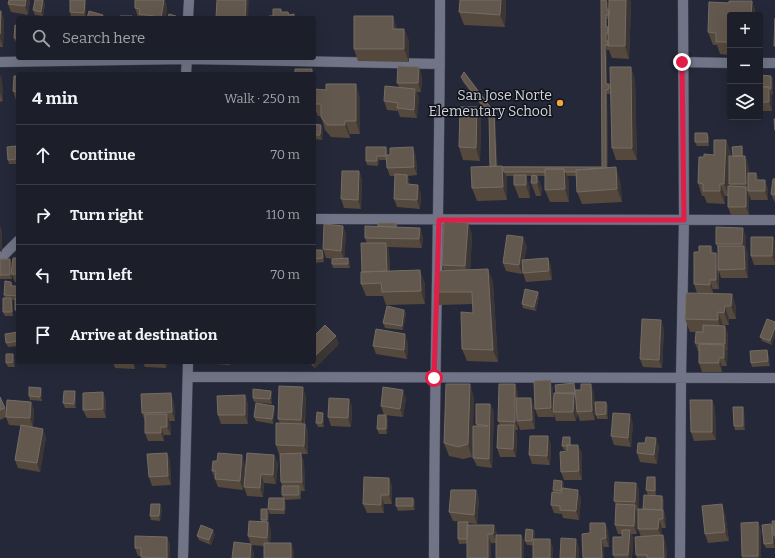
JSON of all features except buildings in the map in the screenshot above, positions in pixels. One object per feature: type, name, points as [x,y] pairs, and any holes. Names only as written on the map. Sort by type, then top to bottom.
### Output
[{"type":"street","points":[[188,16],[189,0]]},
{"type":"street","points":[[434,558],[434,378],[439,220],[440,0]]},
{"type":"street","points":[[680,558],[684,220],[682,62],[683,0]]},
{"type":"street","points":[[0,62],[125,60]]},
{"type":"street","points":[[186,72],[187,60]]},
{"type":"street","points":[[238,60],[440,64]]},
{"type":"street","points":[[682,62],[727,63]]},
{"type":"street","points":[[763,63],[775,64]]},
{"type":"street","points":[[316,219],[775,220]]},
{"type":"street","points":[[0,259],[16,243]]},
{"type":"street","points":[[183,558],[189,377],[188,364]]},
{"type":"street","points":[[189,377],[775,378]]},
{"type":"place","name":"San Jose Norte Elementary School","points":[[560,103]]},
{"type":"route","points":[[434,378],[439,220],[684,220],[682,62]]}]
